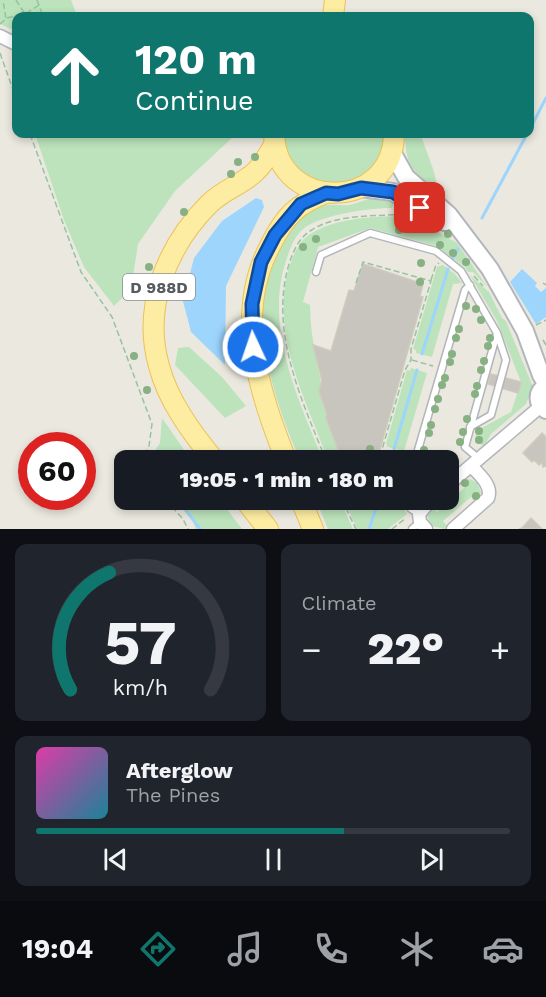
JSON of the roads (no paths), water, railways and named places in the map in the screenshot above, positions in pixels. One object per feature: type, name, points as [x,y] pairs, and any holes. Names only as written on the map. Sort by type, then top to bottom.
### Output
[{"type":"main road","points":[[275,138],[281,162],[292,177],[308,188],[338,194],[361,188],[393,192],[460,232]]},
{"type":"main road","name":"D 988D","points":[[207,450],[178,410],[159,367],[155,344],[158,292],[166,266],[191,224],[210,202],[255,172],[275,138]]},
{"type":"main road","points":[[361,188],[383,169],[393,143]]},
{"type":"main road","points":[[393,143],[406,177],[449,215],[480,255],[505,294],[525,332],[546,384],[539,394],[544,408]]},
{"type":"main road","points":[[282,450],[273,429],[254,361],[251,333],[252,304],[261,262],[275,235],[301,204],[326,193]]},
{"type":"main road","points":[[253,510],[268,529]]},
{"type":"main road","points":[[305,510],[313,529]]},
{"type":"street","points":[[459,476],[544,408]]},
{"type":"street","points":[[453,529],[488,498],[490,493],[475,462]]},
{"type":"street","points":[[419,524],[426,510]]},
{"type":"lane","points":[[316,272],[321,255],[370,232],[436,250],[461,271],[496,333],[506,360],[491,415],[470,427]]},
{"type":"lane","points":[[418,450],[465,290],[470,285]]},
{"type":"lane","points":[[475,462],[465,447],[496,333]]},
{"type":"lane","points":[[412,510],[419,524]]},
{"type":"water","points":[[256,198],[262,200],[264,207],[226,286],[225,365],[191,332],[183,301],[194,258],[222,221]]},
{"type":"water","points":[[522,269],[537,283],[535,286],[541,292],[546,288],[546,317],[536,324],[510,282]]},
{"type":"waterway","points":[[534,121],[546,98]]},
{"type":"waterway","points":[[482,218],[525,138]]},
{"type":"waterway","points":[[453,258],[458,249]]},
{"type":"waterway","points":[[422,354],[448,269]]},
{"type":"waterway","points":[[394,449],[417,370]]},
{"type":"waterway","points":[[186,510],[200,529]]},
{"type":"waterway","points":[[369,529],[376,510]]}]
